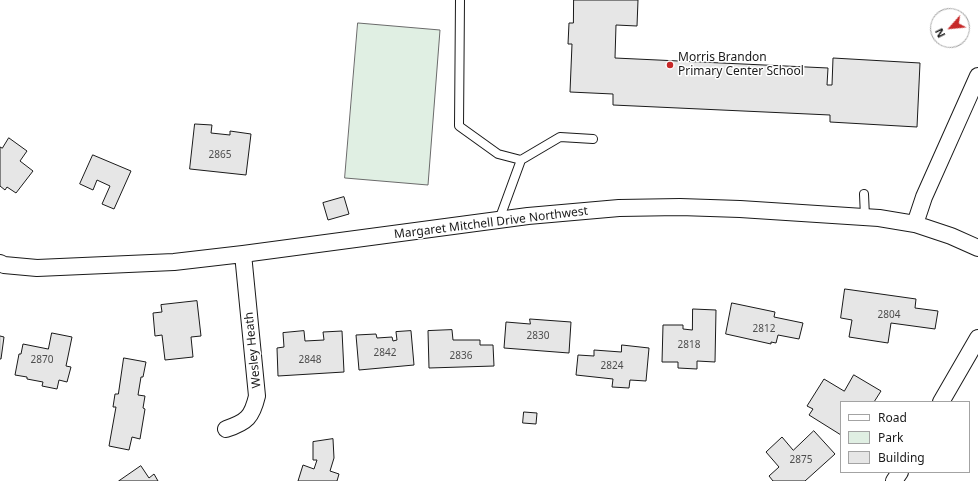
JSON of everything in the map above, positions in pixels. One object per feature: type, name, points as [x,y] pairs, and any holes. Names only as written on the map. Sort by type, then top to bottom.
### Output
[{"type":"street","points":[[915,224],[924,197],[978,76]]},
{"type":"street","name":"Margaret Mitchell Drive Northwest","points":[[0,263],[4,265],[37,268],[174,262],[528,216],[619,208],[680,207],[740,209],[879,218],[915,224],[951,236],[978,248]]},
{"type":"street","name":"Wesley Heath","points":[[226,430],[239,425],[248,417],[254,408],[257,396],[243,254]]},
{"type":"street","points":[[942,401],[978,338]]},
{"type":"lane","points":[[460,0],[459,126],[498,154],[520,160]]},
{"type":"lane","points":[[499,220],[520,160],[560,137],[593,139]]},
{"type":"lane","points":[[864,194],[865,217]]},
{"type":"green space","points":[[358,23],[440,30],[428,185],[345,178]]},
{"type":"building","name":"Morris Brandon Primary Center School","points":[[574,0],[638,0],[637,26],[616,25],[615,58],[828,68],[827,85],[832,85],[833,58],[920,63],[917,127],[830,122],[830,115],[613,105],[613,94],[570,92],[572,44],[568,44],[569,23],[573,23]]},
{"type":"building","points":[[195,124],[212,125],[211,133],[230,135],[230,131],[251,134],[246,175],[190,169]]},
{"type":"building","points":[[9,138],[27,151],[20,161],[33,171],[16,193],[7,187],[5,190],[0,186],[0,147],[2,148]]},
{"type":"building","points":[[93,155],[131,171],[114,209],[102,204],[110,186],[97,180],[93,190],[80,184]]},
{"type":"building","points":[[344,197],[349,214],[328,220],[323,203]]},
{"type":"building","points":[[845,289],[916,299],[915,308],[938,311],[935,329],[891,323],[888,343],[849,337],[852,320],[841,318]]},
{"type":"building","points":[[197,301],[201,336],[191,337],[193,357],[165,360],[162,335],[155,336],[153,313],[162,312],[161,305]]},
{"type":"building","points":[[732,303],[775,312],[774,317],[803,323],[799,339],[778,335],[776,343],[771,342],[771,344],[726,334]]},
{"type":"building","points":[[693,309],[716,310],[715,362],[697,361],[697,369],[678,368],[678,362],[662,362],[663,325],[683,325],[683,329],[692,330]]},
{"type":"building","points":[[530,319],[571,322],[569,353],[504,348],[506,322],[530,324]]},
{"type":"building","points":[[452,330],[453,340],[480,340],[480,345],[493,345],[494,366],[429,368],[428,331]]},
{"type":"building","points":[[304,331],[305,341],[324,340],[323,332],[342,331],[344,372],[278,376],[277,348],[284,347],[283,333]]},
{"type":"building","points":[[411,331],[414,365],[359,370],[356,335],[376,334],[377,338],[392,337],[393,341],[397,340],[396,332]]},
{"type":"building","points":[[52,333],[72,337],[66,366],[71,367],[67,382],[59,380],[57,389],[42,386],[43,382],[15,375],[19,354],[21,354],[23,344],[48,349]]},
{"type":"building","points":[[0,336],[4,337],[1,359],[0,359]]},
{"type":"building","points":[[622,345],[649,348],[646,381],[630,380],[629,388],[612,387],[613,379],[576,375],[578,355],[594,356],[594,350],[621,352]]},
{"type":"building","points":[[124,358],[146,362],[143,377],[141,377],[138,395],[145,396],[143,408],[145,409],[140,439],[132,437],[129,450],[109,446],[116,407],[113,407],[115,394],[118,394]]},
{"type":"building","points":[[854,375],[881,391],[875,401],[840,401],[840,434],[809,415],[813,409],[807,406],[824,379],[844,391]]},
{"type":"building","points":[[524,412],[537,413],[536,424],[523,423]]},
{"type":"building","points":[[814,431],[835,454],[805,481],[773,481],[769,476],[779,467],[766,452],[782,437],[793,450]]},
{"type":"building","points":[[333,439],[334,458],[330,471],[339,474],[337,481],[298,481],[303,465],[314,469],[317,460],[313,460],[313,442]]},
{"type":"building","points":[[141,466],[149,478],[154,474],[158,481],[119,481]]},
{"type":"place","name":"Morris Brandon Primary Center School","points":[[670,65]]}]
